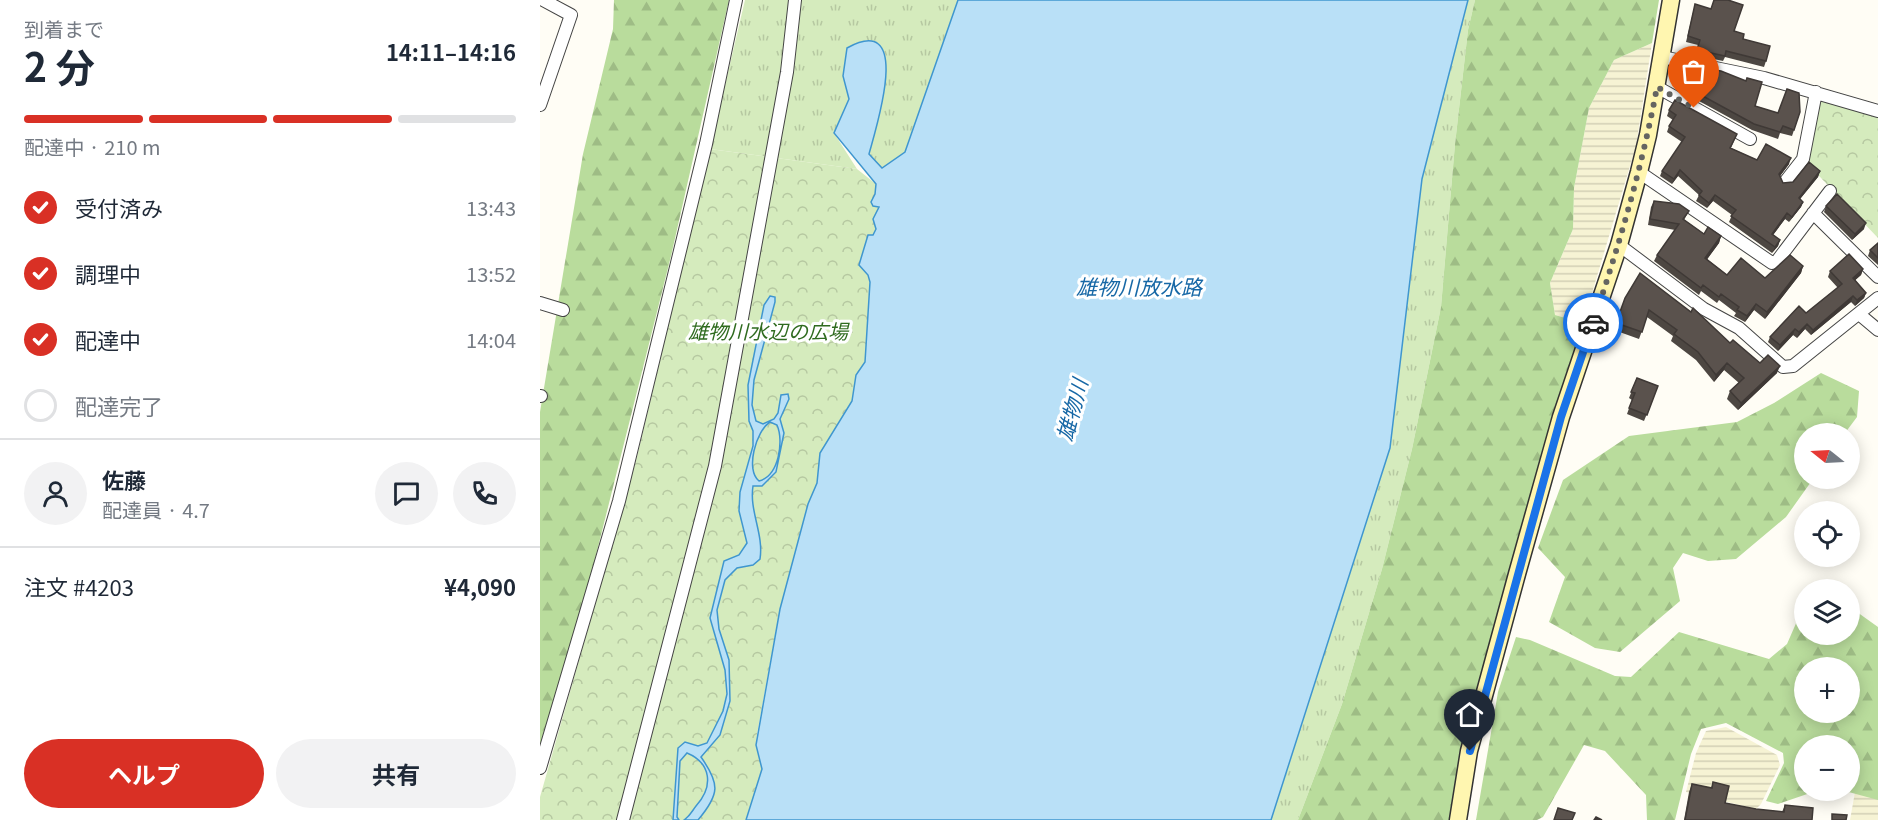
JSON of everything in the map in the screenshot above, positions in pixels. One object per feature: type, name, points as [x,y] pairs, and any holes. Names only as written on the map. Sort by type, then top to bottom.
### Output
[{"type":"street","points":[[541,96],[571,15],[543,0]]},
{"type":"street","points":[[540,768],[619,501],[706,144],[736,0]]},
{"type":"street","points":[[623,820],[715,466],[787,72],[795,0]]},
{"type":"street","points":[[1458,820],[1470,751],[1517,574],[1561,417],[1619,245],[1639,172],[1657,87],[1671,0]]},
{"type":"street","points":[[1662,57],[1816,92],[1878,111]]},
{"type":"street","points":[[1657,87],[1750,139]]},
{"type":"street","points":[[1785,182],[1803,159],[1816,92]]},
{"type":"street","points":[[1639,172],[1772,263],[1777,261],[1830,191]]},
{"type":"street","points":[[1813,213],[1878,278]]},
{"type":"street","points":[[1619,245],[1704,309],[1739,328],[1783,367],[1793,366],[1878,298]]},
{"type":"street","points":[[540,303],[563,310]]},
{"type":"street","points":[[1859,314],[1878,330]]},
{"type":"shaded area","points":[[1652,43],[1636,146],[1583,323],[1555,315],[1550,283],[1573,229],[1574,188],[1589,108],[1614,60]]},
{"type":"shaded area","points":[[1726,727],[1777,755],[1780,765],[1761,804],[1756,809],[1686,792],[1696,753],[1706,731]]},
{"type":"shaded area","points":[[1878,787],[1878,820],[1850,820],[1853,801],[1860,801],[1860,791]]},
{"type":"green space","points":[[614,0],[729,0],[671,256],[592,571],[540,745],[540,412],[583,154],[613,29]]},
{"type":"green space","points":[[745,0],[958,0],[905,152],[882,168],[868,154],[878,122],[886,77],[885,58],[880,45],[867,41],[847,48],[843,76],[849,99],[834,133],[857,169],[710,149]]},
{"type":"green space","points":[[1468,0],[1475,0],[1468,30],[1455,144],[1441,307],[1412,449],[1382,569],[1342,704],[1298,820],[1271,820],[1390,448],[1422,179]]},
{"type":"green space","points":[[1475,0],[1659,0],[1652,43],[1614,60],[1589,108],[1574,188],[1573,229],[1550,283],[1555,315],[1583,323],[1495,623],[1452,820],[1298,820],[1342,704],[1382,569],[1412,449],[1441,307],[1455,144],[1468,30]]},
{"type":"green space","points":[[1816,92],[1878,111],[1878,238],[1803,159]]},
{"type":"green space","name":"雄物川水辺の広場","points":[[710,149],[857,169],[876,184],[880,207],[876,229],[859,265],[868,275],[870,282],[865,362],[856,375],[852,401],[820,453],[817,483],[808,504],[780,609],[757,734],[756,745],[762,769],[746,820],[540,820],[540,797],[637,457]]},
{"type":"green space","points":[[1821,373],[1859,391],[1857,417],[1852,423],[1794,423],[1794,489],[1806,489],[1797,501],[1794,501],[1794,506],[1786,517],[1736,559],[1708,561],[1683,553],[1673,568],[1680,601],[1620,652],[1595,648],[1549,622],[1565,577],[1538,548],[1563,480],[1629,436],[1737,422],[1774,403]]},
{"type":"green space","points":[[1860,614],[1878,627],[1878,800],[1860,795],[1860,735],[1794,735],[1794,799],[1778,804],[1766,801],[1784,763],[1783,753],[1726,723],[1701,729],[1691,754],[1675,820],[1647,820],[1646,795],[1605,751],[1584,745],[1543,817],[1537,820],[1476,820],[1498,692],[1516,637],[1530,640],[1615,676],[1631,677],[1679,632],[1769,659],[1787,644],[1794,628],[1794,645],[1860,645]]},
{"type":"water","name":"雄物川放水路","points":[[958,0],[1468,0],[1422,179],[1390,448],[1271,820],[746,820],[762,769],[756,745],[780,609],[808,504],[817,483],[820,453],[852,401],[856,375],[865,362],[870,282],[868,275],[859,265],[868,235],[873,235],[876,229],[873,219],[879,207],[873,206],[871,202],[876,184],[834,133],[849,99],[843,76],[847,48],[867,41],[880,45],[885,58],[886,77],[883,99],[869,154],[882,168],[905,152]]},
{"type":"water","points":[[770,296],[775,297],[754,380],[752,405],[756,421],[763,424],[774,419],[778,413],[781,395],[788,394],[789,399],[780,419],[784,433],[776,472],[762,486],[753,486],[753,504],[761,550],[760,559],[753,565],[737,568],[725,580],[717,610],[719,629],[729,660],[730,701],[720,735],[701,757],[712,775],[714,796],[698,820],[684,820],[702,798],[707,783],[705,769],[701,763],[687,753],[680,761],[677,817],[679,820],[673,820],[678,748],[685,742],[698,746],[707,743],[723,711],[727,694],[725,670],[710,618],[724,561],[739,555],[747,543],[739,511],[740,492],[753,446],[753,431],[749,421],[748,385],[764,305]],"holes":[[[770,422],[777,425],[780,440],[778,457],[771,472],[759,481],[753,468],[754,451],[760,433],[765,427]]]},
{"type":"building","points":[[1714,0],[1728,0],[1743,5],[1734,31],[1744,34],[1743,39],[1770,46],[1766,61],[1726,51],[1725,56],[1697,50],[1700,40],[1688,36],[1695,4],[1711,9]]},
{"type":"building","points":[[1683,65],[1721,71],[1746,81],[1747,78],[1762,82],[1755,106],[1778,113],[1787,89],[1799,93],[1800,112],[1794,130],[1783,126],[1780,132],[1754,124],[1679,83]]},
{"type":"building","points":[[1675,100],[1737,134],[1730,148],[1757,160],[1766,144],[1791,158],[1779,174],[1783,183],[1793,182],[1809,162],[1820,171],[1799,198],[1803,202],[1792,217],[1787,213],[1772,234],[1780,240],[1775,247],[1731,216],[1736,210],[1715,195],[1709,203],[1699,195],[1702,191],[1680,170],[1674,179],[1662,171],[1685,137],[1669,126],[1676,115],[1669,110]]},
{"type":"building","points":[[1837,194],[1866,223],[1855,234],[1826,206]]},
{"type":"building","points":[[1654,201],[1679,204],[1689,211],[1683,219],[1704,234],[1708,227],[1721,236],[1705,258],[1727,275],[1741,258],[1765,278],[1790,255],[1803,266],[1767,312],[1756,304],[1747,316],[1737,310],[1739,307],[1721,294],[1719,297],[1703,285],[1701,288],[1657,255],[1679,224],[1650,219]]},
{"type":"building","points":[[1878,243],[1878,258],[1870,250]]},
{"type":"building","points":[[1849,254],[1863,269],[1853,278],[1866,293],[1857,300],[1853,296],[1813,330],[1807,324],[1799,332],[1795,329],[1780,345],[1770,337],[1799,306],[1806,313],[1842,284],[1830,271]]},
{"type":"building","points":[[1640,273],[1691,312],[1693,308],[1730,343],[1733,340],[1760,363],[1768,355],[1780,366],[1741,403],[1730,391],[1744,378],[1727,363],[1716,375],[1698,352],[1674,334],[1677,330],[1649,310],[1642,332],[1616,323],[1625,298]]},
{"type":"building","points":[[1637,378],[1658,386],[1647,415],[1629,408],[1635,393],[1631,392]]},
{"type":"building","points":[[1713,782],[1729,786],[1725,803],[1784,812],[1785,805],[1813,808],[1812,820],[1685,820],[1692,784],[1712,788]]},
{"type":"building","points":[[1558,808],[1575,813],[1572,820],[1554,820]]},
{"type":"building","points":[[1832,814],[1847,815],[1846,820],[1832,820]]},
{"type":"way so far","points":[[1593,323],[1624,227],[1648,135],[1657,87],[1694,108]]},
{"type":"route","points":[[1470,751],[1561,417],[1593,323]]},
{"type":"water label","name":"雄物川","points":[[1073,410]]}]
